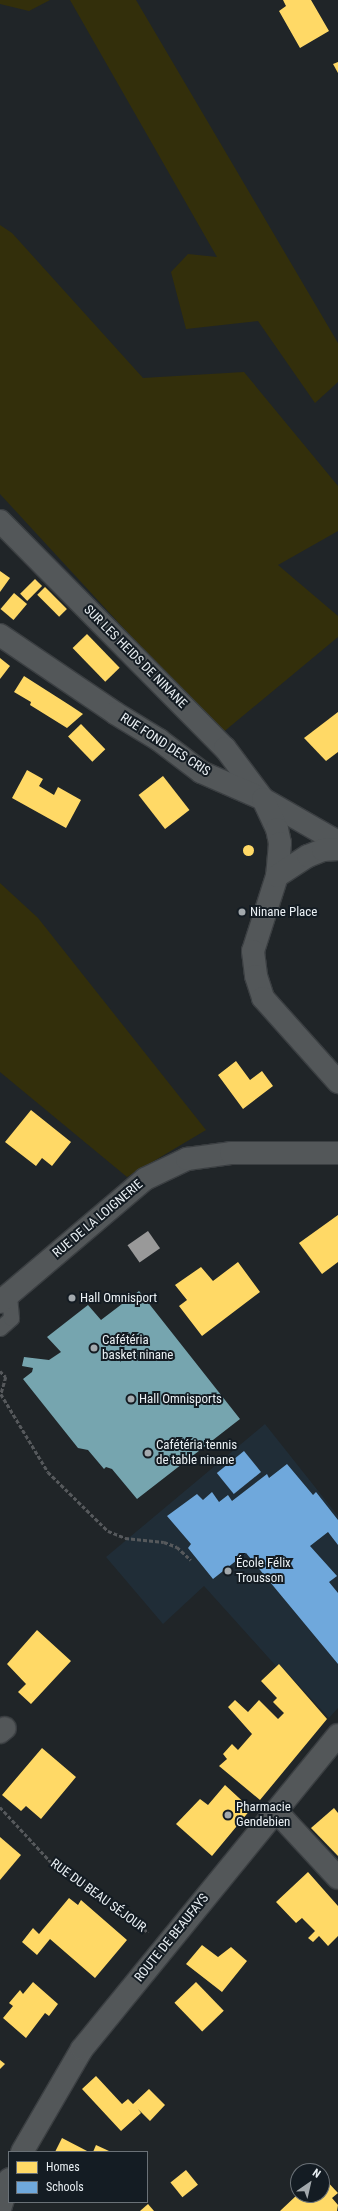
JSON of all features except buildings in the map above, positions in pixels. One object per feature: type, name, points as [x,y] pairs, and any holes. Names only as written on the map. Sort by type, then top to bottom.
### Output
[{"type":"street","name":"SUR LES HEIDS DE NINANE","points":[[0,521],[225,748],[263,799]]},
{"type":"street","name":"RUE FOND DES CRIS","points":[[0,635],[115,713],[159,740],[201,772],[263,799],[338,842]]},
{"type":"street","points":[[263,799],[277,829],[280,843],[278,876],[253,951],[256,976],[263,998],[338,1082]]},
{"type":"street","points":[[278,876],[308,856],[323,850],[338,849]]},
{"type":"street","name":"RUE DE LA LOIGNERIE","points":[[5,1297],[145,1179],[188,1160],[231,1153],[338,1153]]},
{"type":"street","name":"ROUTE DE BEAUFAYS","points":[[23,2151],[82,2049],[337,1737]]},
{"type":"street","points":[[276,1811],[338,1878]]},
{"type":"street","points":[[0,2209],[8,2182]]},
{"type":"lane","name":"RUE DE LA LOIGNERIE","points":[[0,1328],[11,1318],[5,1297]]},
{"type":"path","points":[[0,1371],[6,1378],[1,1394],[48,1472],[108,1531],[125,1538],[164,1542],[177,1547],[190,1560]]},
{"type":"path","name":"RUE DU BEAU SÉJOUR","points":[[0,1807],[50,1861],[96,1892],[166,1946]]},
{"type":"shaded area","points":[[0,0],[50,0],[29,11],[0,4]]},
{"type":"shaded area","points":[[70,0],[136,0],[338,343],[338,382],[315,403],[258,321],[186,329],[171,272],[188,254],[217,257]]},
{"type":"shaded area","points":[[0,225],[12,233],[143,378],[244,372],[338,486],[338,531],[278,565],[338,616],[338,637],[221,734],[0,494]]},
{"type":"shaded area","points":[[0,883],[38,918],[206,1130],[127,1177],[0,1072]]},
{"type":"shaded area","name":"École Félix Trousson","points":[[265,1424],[338,1516],[338,1708],[329,1718],[279,1664],[276,1666],[204,1586],[163,1624],[106,1557]]},
{"type":"place","name":"Ninane Place","points":[[242,912]]},
{"type":"place","name":"Hall Omnisport","points":[[72,1298]]},
{"type":"place","name":"Cafétéria basket ninane","points":[[94,1348]]},
{"type":"place","name":"Hall Omnisports","points":[[131,1399]]},
{"type":"place","name":"Cafétéria tennis de table ninane","points":[[148,1453]]},
{"type":"place","name":"École Félix Trousson","points":[[228,1571]]},
{"type":"place","name":"Pharmacie Gendebien","points":[[228,1815]]}]
